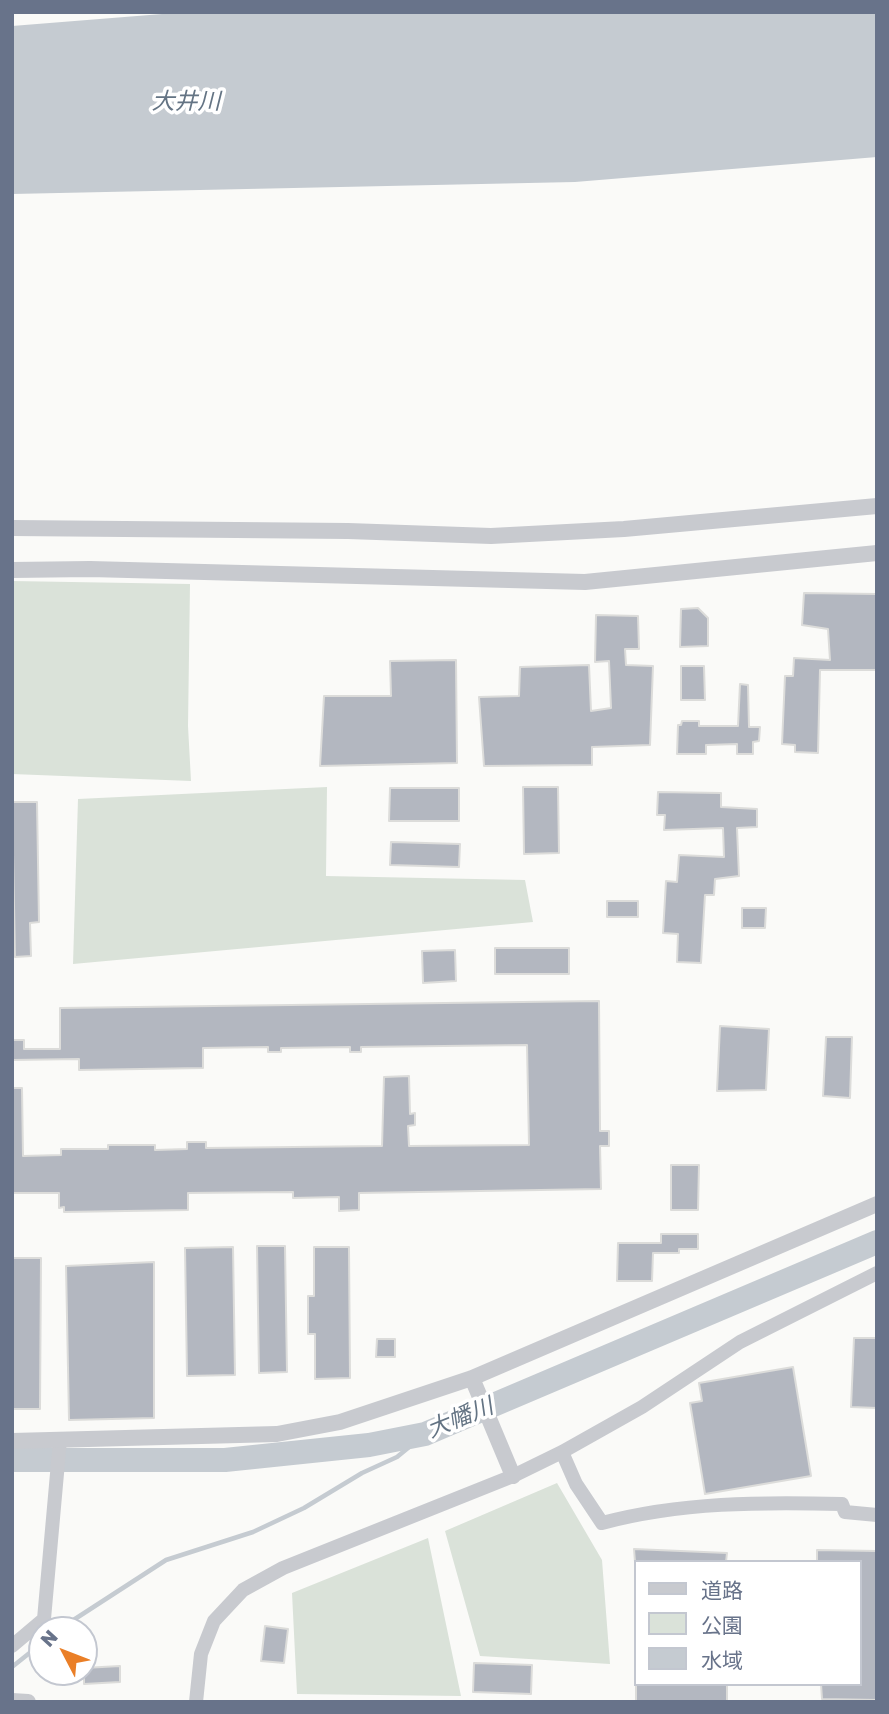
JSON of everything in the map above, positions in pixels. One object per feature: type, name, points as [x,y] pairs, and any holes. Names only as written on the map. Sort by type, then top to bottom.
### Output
[{"type":"street","points":[[12,528],[348,531],[491,536],[624,530],[877,506]]},
{"type":"street","points":[[12,570],[90,569],[575,582],[642,578],[877,553]]},
{"type":"street","points":[[12,1441],[277,1434],[340,1422],[472,1378],[877,1205]]},
{"type":"street","points":[[196,1702],[201,1654],[214,1621],[243,1590],[284,1568],[513,1476],[562,1452],[642,1407],[740,1342],[877,1273]]},
{"type":"street","points":[[472,1378],[513,1476]]},
{"type":"street","points":[[12,1646],[44,1619],[60,1440]]},
{"type":"street","points":[[562,1452],[576,1484],[602,1523],[648,1511],[747,1503],[842,1504],[845,1512],[877,1515]]},
{"type":"street","points":[[12,1701],[28,1702]]},
{"type":"green space","points":[[12,581],[190,584],[188,726],[191,781],[12,774]]},
{"type":"green space","points":[[327,787],[326,876],[525,880],[533,922],[73,964],[78,799]]},
{"type":"green space","points":[[557,1483],[602,1560],[610,1664],[480,1656],[445,1531]]},
{"type":"green space","points":[[428,1538],[461,1696],[297,1694],[292,1593]]},
{"type":"water","name":"大井川","points":[[187,12],[877,12],[877,157],[575,182],[12,194],[12,26]]},
{"type":"building","points":[[804,593],[877,594],[877,670],[820,670],[818,753],[795,752],[795,745],[782,744],[785,676],[793,676],[794,658],[830,660],[828,629],[802,625]]},
{"type":"building","points":[[698,608],[708,618],[708,646],[680,647],[681,609]]},
{"type":"building","points":[[596,615],[638,616],[639,649],[625,649],[626,665],[653,666],[650,745],[592,747],[592,765],[484,766],[479,697],[519,696],[520,667],[589,665],[591,711],[611,708],[609,661],[595,662]]},
{"type":"building","points":[[456,660],[457,763],[320,766],[324,696],[391,696],[390,661]]},
{"type":"building","points":[[681,666],[704,666],[705,700],[681,700]]},
{"type":"building","points":[[740,684],[748,685],[749,727],[760,727],[759,741],[753,742],[753,754],[737,754],[737,744],[706,745],[706,754],[677,754],[678,725],[681,725],[682,721],[699,721],[699,726],[738,726]]},
{"type":"building","points":[[523,787],[558,787],[559,853],[524,854]]},
{"type":"building","points":[[390,788],[459,788],[459,821],[389,821]]},
{"type":"building","points":[[658,792],[721,793],[721,807],[757,809],[757,827],[737,828],[739,876],[715,879],[714,895],[705,895],[701,963],[677,962],[678,934],[663,933],[666,881],[677,882],[679,855],[724,857],[723,828],[664,830],[665,815],[657,815]]},
{"type":"building","points":[[12,802],[37,802],[39,922],[30,923],[31,956],[15,957]]},
{"type":"building","points":[[391,842],[460,844],[459,867],[390,865]]},
{"type":"building","points":[[607,901],[638,901],[638,917],[607,917]]},
{"type":"building","points":[[742,908],[766,908],[765,928],[742,928]]},
{"type":"building","points":[[495,948],[569,948],[569,974],[495,974]]},
{"type":"building","points":[[455,950],[456,981],[423,983],[422,951]]},
{"type":"building","points":[[599,1001],[600,1131],[609,1131],[609,1146],[600,1146],[601,1189],[359,1193],[359,1210],[339,1211],[339,1197],[293,1198],[293,1192],[188,1193],[188,1210],[64,1212],[64,1207],[59,1208],[59,1193],[12,1193],[12,1088],[22,1088],[23,1156],[61,1155],[61,1149],[108,1149],[108,1145],[155,1145],[155,1150],[187,1149],[187,1142],[206,1142],[206,1148],[382,1146],[384,1077],[409,1076],[410,1114],[415,1113],[415,1125],[408,1126],[409,1146],[529,1145],[527,1045],[361,1047],[361,1052],[350,1052],[350,1047],[281,1048],[281,1052],[268,1052],[268,1047],[203,1048],[203,1068],[79,1070],[79,1059],[12,1060],[12,1040],[24,1040],[24,1049],[60,1049],[60,1008]]},
{"type":"building","points":[[720,1026],[769,1029],[766,1090],[717,1091]]},
{"type":"building","points":[[826,1037],[852,1037],[850,1098],[823,1096]]},
{"type":"building","points":[[671,1165],[699,1165],[698,1210],[671,1210]]},
{"type":"building","points":[[661,1234],[698,1234],[698,1249],[679,1249],[679,1253],[653,1253],[652,1281],[617,1281],[618,1243],[661,1243]]},
{"type":"building","points":[[257,1246],[285,1246],[287,1372],[259,1373]]},
{"type":"building","points":[[233,1247],[235,1375],[187,1376],[185,1248]]},
{"type":"building","points":[[314,1247],[349,1247],[350,1378],[315,1379],[315,1334],[308,1334],[308,1296],[314,1296]]},
{"type":"building","points":[[12,1258],[41,1258],[40,1409],[12,1409]]},
{"type":"building","points":[[154,1262],[154,1418],[69,1420],[66,1266]]},
{"type":"building","points":[[854,1338],[877,1338],[877,1408],[851,1407]]},
{"type":"building","points":[[377,1339],[395,1339],[395,1357],[376,1357]]},
{"type":"building","points":[[793,1367],[811,1476],[705,1494],[690,1403],[702,1401],[699,1383]]},
{"type":"building","points":[[634,1549],[727,1553],[726,1560],[635,1560]]},
{"type":"building","points":[[817,1550],[877,1551],[877,1700],[822,1699],[821,1686],[861,1686],[861,1560],[817,1560]]},
{"type":"building","points":[[265,1626],[288,1629],[284,1663],[261,1661]]},
{"type":"building","points":[[474,1663],[532,1665],[531,1694],[473,1692]]},
{"type":"building","points":[[120,1666],[120,1682],[98,1683],[98,1667]]},
{"type":"building","points":[[636,1686],[727,1686],[727,1702],[636,1702]]},
{"type":"waterway","name":"大幡川","points":[[12,1460],[225,1460],[369,1445],[425,1434],[877,1242]]},
{"type":"waterway","points":[[80,1616],[166,1560],[253,1532],[304,1508],[362,1473],[397,1457],[425,1434]]},
{"type":"waterway","points":[[12,1667],[28,1654]]}]
